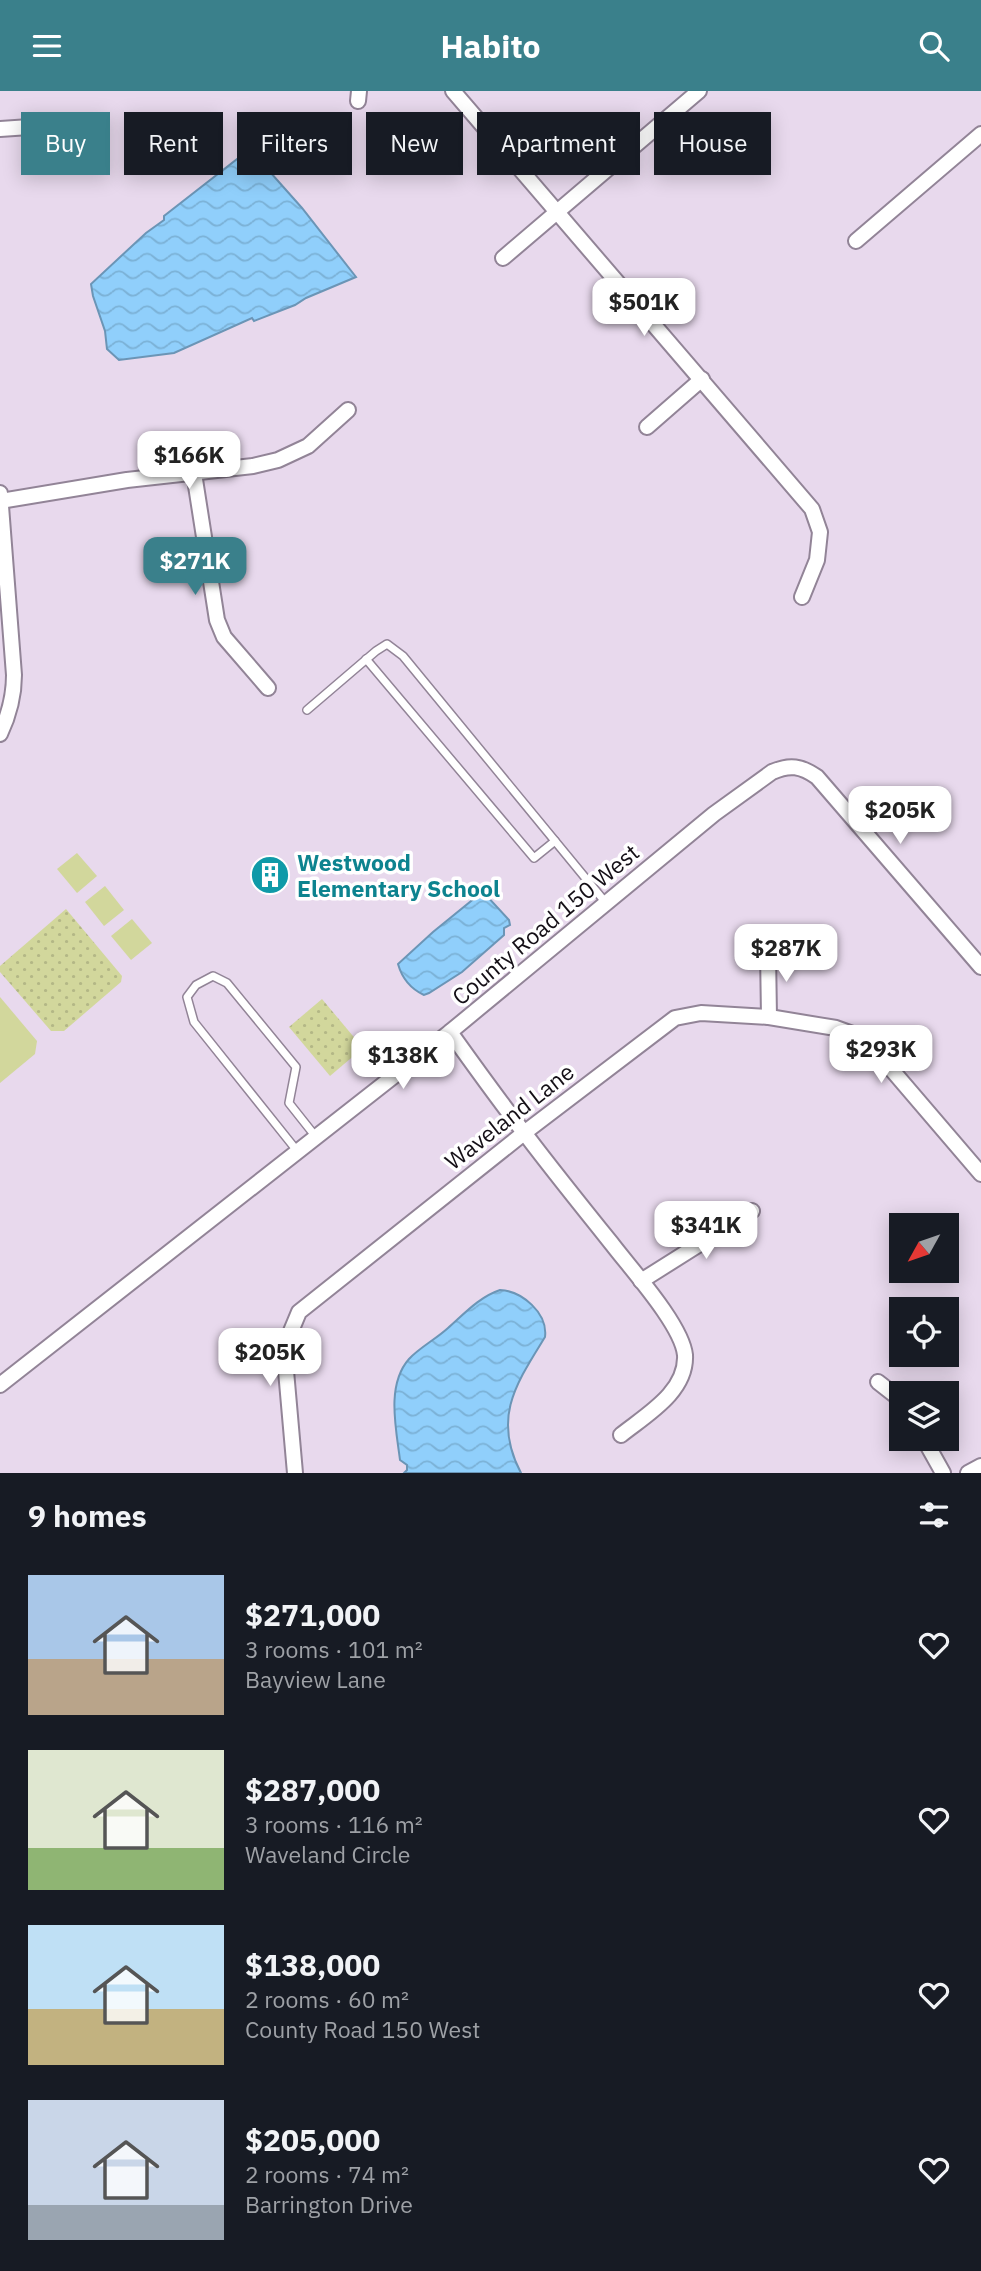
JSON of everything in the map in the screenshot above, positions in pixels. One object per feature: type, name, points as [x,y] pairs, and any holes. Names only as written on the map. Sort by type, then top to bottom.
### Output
[{"type":"street","points":[[453,91],[812,509],[820,532],[817,560],[802,597]]},
{"type":"street","points":[[503,258],[699,91]]},
{"type":"street","points":[[0,129],[21,128]]},
{"type":"street","points":[[856,241],[981,134]]},
{"type":"street","points":[[647,427],[702,379]]},
{"type":"street","points":[[0,734],[14,692],[1,498],[253,465],[291,456],[308,446],[348,410]]},
{"type":"street","points":[[194,473],[217,620],[224,637],[268,688]]},
{"type":"street","name":"County Road 150 West","points":[[0,1385],[450,1032],[714,814],[772,772],[793,766],[809,772],[823,783],[981,967]]},
{"type":"street","points":[[768,952],[769,1017]]},
{"type":"street","name":"Waveland Lane","points":[[295,1473],[284,1348],[299,1312],[670,1020],[701,1013],[769,1017],[836,1028],[858,1035],[880,1056],[981,1174]]},
{"type":"street","points":[[450,1032],[524,1133],[641,1281],[679,1336],[685,1353],[681,1377],[667,1397],[621,1435]]},
{"type":"street","points":[[641,1281],[752,1211]]},
{"type":"street","points":[[877,1383],[889,1392]]},
{"type":"street","points":[[931,1451],[943,1473]]},
{"type":"street","points":[[968,1473],[981,1466]]},
{"type":"lane","points":[[307,710],[387,644],[403,656],[606,903]]},
{"type":"lane","points":[[366,659],[534,858],[555,841]]},
{"type":"lane","points":[[298,1152],[194,1022],[187,997],[196,985],[213,976],[227,983],[296,1067],[289,1103],[316,1137]]},
{"type":"green space","points":[[77,853],[97,876],[77,893],[57,869]]},
{"type":"green space","points":[[105,886],[124,910],[104,926],[85,902]]},
{"type":"green space","points":[[66,909],[122,976],[121,982],[64,1031],[51,1031],[0,972],[0,966]]},
{"type":"green space","points":[[132,919],[152,943],[131,960],[111,936]]},
{"type":"green space","points":[[0,997],[37,1041],[35,1054],[0,1083]]},
{"type":"green space","points":[[322,999],[363,1048],[330,1076],[289,1027]]},
{"type":"water","points":[[237,159],[237,175],[273,175],[356,277],[295,305],[254,321],[252,318],[174,353],[119,360],[107,349],[105,331],[91,284],[164,220],[164,216],[217,175],[223,175],[223,170]]},
{"type":"water","points":[[481,893],[509,920],[510,925],[504,928],[504,935],[462,972],[429,993],[419,993],[402,974],[398,964]]},
{"type":"water","points":[[500,1290],[525,1299],[538,1312],[545,1328],[545,1337],[517,1386],[508,1418],[508,1435],[521,1473],[404,1473],[407,1465],[400,1460],[394,1407],[397,1381],[402,1369],[413,1355],[472,1306]]},
{"type":"place","name":"Westwood Elementary School","points":[[270,875]]}]
